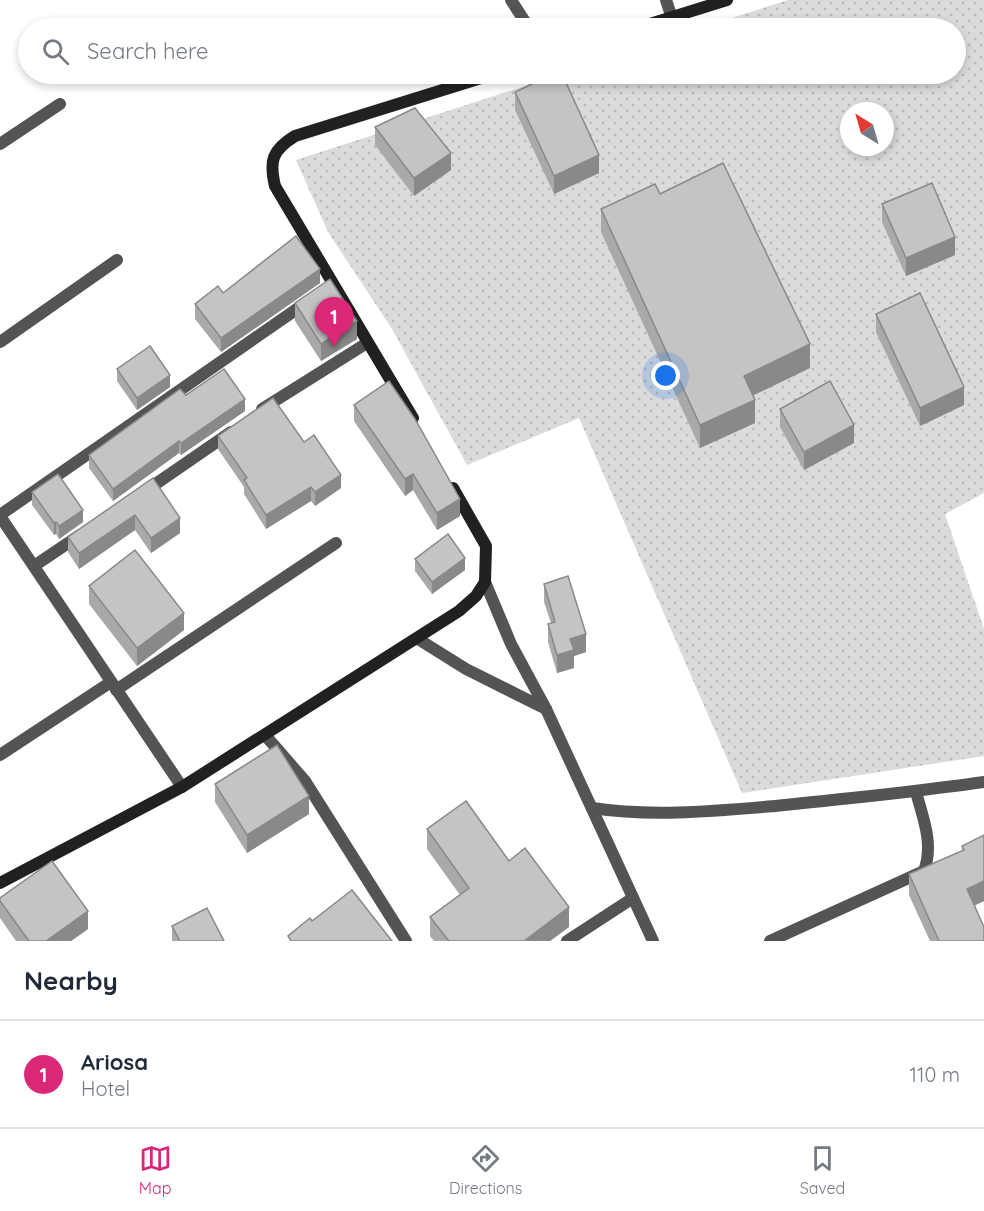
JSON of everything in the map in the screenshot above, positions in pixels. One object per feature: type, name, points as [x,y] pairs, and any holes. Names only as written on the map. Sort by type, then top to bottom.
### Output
[{"type":"street","points":[[511,0],[523,18]]},
{"type":"street","points":[[666,0],[672,18],[727,0]]},
{"type":"street","points":[[421,430],[367,344],[324,290],[274,186],[271,172],[276,152],[283,144],[304,133],[462,84]]},
{"type":"street","points":[[0,144],[60,104]]},
{"type":"street","points":[[0,342],[117,260]]},
{"type":"street","points":[[182,788],[0,515],[324,290]]},
{"type":"street","points":[[131,500],[278,398],[367,344]]},
{"type":"street","points":[[447,479],[486,546],[485,582],[511,644],[546,709],[653,941]]},
{"type":"street","points":[[34,566],[92,527]]},
{"type":"street","points":[[0,755],[114,686],[336,543]]},
{"type":"street","points":[[0,883],[182,788],[418,639],[459,611],[476,596],[485,582]]},
{"type":"street","points":[[418,639],[466,669],[546,709]]},
{"type":"street","points":[[265,735],[305,781],[406,941]]},
{"type":"street","points":[[592,808],[626,813],[731,810],[916,792],[984,782]]},
{"type":"street","points":[[770,941],[924,871],[930,846],[916,792]]},
{"type":"street","points":[[567,941],[633,898]]},
{"type":"shaded area","points":[[788,0],[984,0],[984,493],[945,514],[984,629],[984,756],[742,793],[579,418],[467,465],[392,329],[328,232],[296,160],[531,84],[966,84],[966,18],[731,18]]},
{"type":"building","points":[[532,84],[567,84],[599,155],[554,176],[515,92]]},
{"type":"building","points":[[415,108],[451,153],[414,178],[375,127]]},
{"type":"building","points":[[723,163],[810,344],[744,376],[755,400],[700,425],[601,209],[655,184],[660,194]]},
{"type":"building","points":[[932,183],[955,237],[906,258],[882,204]]},
{"type":"building","points":[[296,236],[320,269],[221,338],[195,304],[218,286],[223,293]]},
{"type":"building","points":[[330,279],[357,321],[321,344],[295,303]]},
{"type":"building","points":[[920,293],[964,387],[920,408],[876,314]]},
{"type":"building","points":[[150,346],[170,375],[137,398],[117,369]]},
{"type":"building","points":[[224,369],[245,399],[181,443],[179,441],[113,489],[89,455],[180,389],[186,395]]},
{"type":"building","points":[[389,381],[415,419],[460,499],[437,513],[413,474],[405,479],[354,405]]},
{"type":"building","points":[[830,381],[854,425],[804,452],[780,409]]},
{"type":"building","points":[[273,398],[304,442],[314,435],[341,475],[315,492],[311,487],[266,515],[244,480],[247,478],[218,436]]},
{"type":"building","points":[[58,474],[83,510],[59,526],[56,522],[54,523],[32,492]]},
{"type":"building","points":[[153,478],[180,518],[151,538],[135,515],[79,553],[68,537]]},
{"type":"building","points":[[448,534],[465,558],[432,582],[415,559]]},
{"type":"building","points":[[135,550],[184,613],[137,648],[89,586]]},
{"type":"building","points":[[568,576],[586,634],[570,639],[574,650],[557,655],[548,624],[555,622],[544,584]]},
{"type":"building","points":[[277,745],[309,796],[247,835],[215,784]]},
{"type":"building","points":[[466,801],[509,861],[525,848],[569,907],[524,941],[449,941],[430,917],[469,888],[427,829]]},
{"type":"building","points":[[984,835],[984,881],[967,889],[984,927],[984,941],[939,941],[909,874],[964,850],[962,846]]},
{"type":"building","points":[[52,861],[88,911],[46,941],[29,941],[0,898]]},
{"type":"building","points":[[352,890],[392,941],[291,941],[288,936],[310,918],[312,921]]},
{"type":"building","points":[[207,908],[224,941],[180,941],[172,926]]},
{"type":"place","name":"Ariosa","points":[[334,347]]}]
